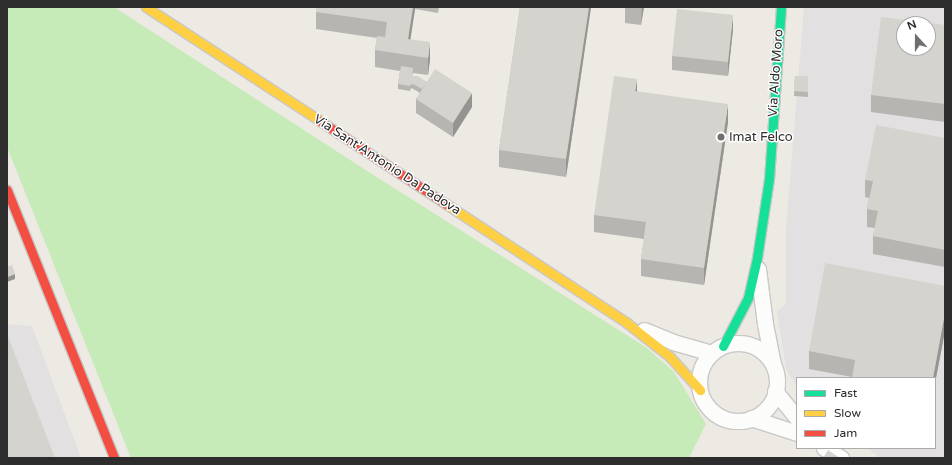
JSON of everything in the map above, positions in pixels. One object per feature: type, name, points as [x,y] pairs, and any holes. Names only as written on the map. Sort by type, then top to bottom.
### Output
[{"type":"street","name":"Via Sant'Antonio Da Padova","points":[[146,7],[627,323],[665,353],[700,390]]},
{"type":"street","name":"Via Aldo Moro","points":[[717,350],[748,298],[757,258],[769,179],[781,7]]},
{"type":"street","points":[[7,190],[114,458]]},
{"type":"street","name":"Via Aldo Moro","points":[[757,258],[765,324],[773,365]]},
{"type":"street","name":"Via Sant'Antonio Da Padova","points":[[627,323],[673,342],[717,350]]},
{"type":"street","points":[[736,343],[753,346],[765,354],[773,365],[776,377],[775,391],[768,407],[751,418],[738,420],[724,418],[708,408],[700,390],[699,376],[703,364],[717,350],[736,343]]},
{"type":"street","points":[[775,391],[796,417]]},
{"type":"street","points":[[751,418],[796,433]]},
{"type":"street","points":[[826,449],[841,458]]},
{"type":"street","points":[[831,449],[841,458]]},
{"type":"shaded area","points":[[804,7],[945,7],[945,458],[880,458],[868,449],[936,449],[936,377],[796,377],[796,385],[786,369],[777,311],[786,304],[786,228]]},
{"type":"shaded area","points":[[7,324],[32,326],[81,458],[7,458]]},
{"type":"green space","points":[[7,7],[114,7],[375,176],[647,348],[674,372],[706,424],[689,458],[131,458],[7,147]]},
{"type":"building","points":[[316,7],[413,7],[408,39],[430,42],[428,58],[375,50],[377,36],[385,37],[387,22],[316,12]]},
{"type":"building","points":[[520,7],[589,7],[566,159],[499,150]]},
{"type":"building","points":[[677,9],[733,15],[728,62],[672,56]]},
{"type":"building","points":[[881,17],[896,19],[896,56],[936,56],[936,24],[945,25],[945,104],[871,95]]},
{"type":"building","points":[[401,66],[413,68],[412,76],[418,76],[427,82],[422,89],[411,84],[410,86],[398,84]]},
{"type":"building","points":[[435,69],[472,93],[453,123],[416,99]]},
{"type":"building","points":[[614,76],[637,79],[635,91],[728,104],[704,268],[641,259],[646,222],[594,215]]},
{"type":"building","points":[[795,76],[808,76],[808,92],[794,91]]},
{"type":"building","points":[[876,125],[945,138],[945,250],[873,236],[878,211],[867,209],[873,181],[865,180]]},
{"type":"building","points":[[825,263],[945,286],[945,313],[933,377],[852,377],[855,360],[809,351]]},
{"type":"building","points":[[12,265],[15,274],[7,277],[7,267]]},
{"type":"building","points":[[8,336],[55,458],[7,458]]},
{"type":"building","points":[[828,450],[840,458],[823,458]]},
{"type":"traffic: fast","points":[[723,346],[748,298],[757,258],[769,179],[781,7]]},
{"type":"traffic: slow","points":[[146,7],[320,121]]},
{"type":"traffic: slow","points":[[446,204],[627,323],[670,357],[700,390]]},
{"type":"traffic: jam","points":[[320,121],[446,204]]},
{"type":"traffic: jam","points":[[7,190],[114,458]]},
{"type":"place","name":"Imat Felco","points":[[721,137]]}]
